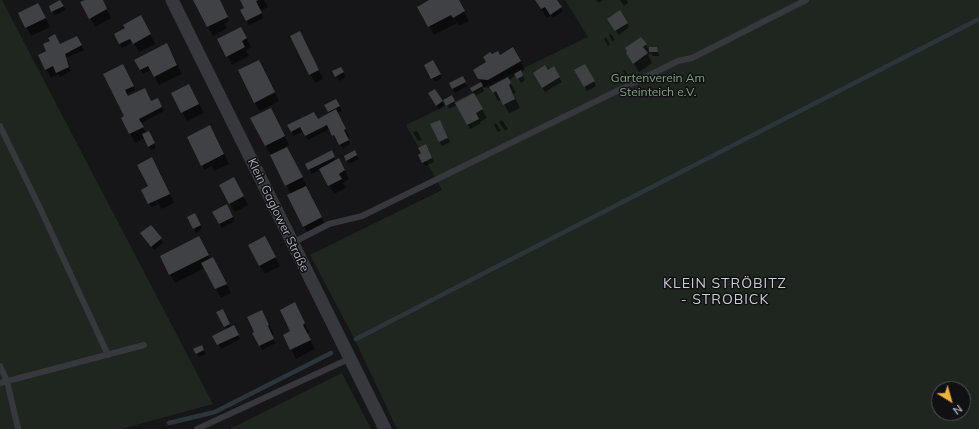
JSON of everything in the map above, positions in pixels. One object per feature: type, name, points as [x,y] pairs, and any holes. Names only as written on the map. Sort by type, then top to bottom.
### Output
[{"type":"street","name":"Klein Gaglower Straße","points":[[172,0],[386,429]]},
{"type":"lane","points":[[292,243],[329,224],[362,216],[678,61],[692,58],[806,0]]},
{"type":"lane","points":[[0,126],[40,208],[108,355]]},
{"type":"lane","points":[[0,383],[144,345]]},
{"type":"lane","points":[[197,429],[351,358]]},
{"type":"lane","points":[[0,366],[7,381],[18,429]]},
{"type":"green space","points":[[0,0],[2,0],[213,404],[121,429],[0,429]]},
{"type":"green space","name":"Gartenverein Am Steinteich e.V.","points":[[565,0],[979,0],[979,429],[397,429],[354,338],[310,255],[442,190],[406,125],[588,37]]},
{"type":"green space","points":[[342,373],[371,429],[230,429]]},
{"type":"building","points":[[60,0],[64,6],[51,12],[49,6]]},
{"type":"building","points":[[85,0],[103,0],[107,9],[89,19],[80,2]]},
{"type":"building","points":[[193,0],[220,0],[228,17],[207,27]]},
{"type":"building","points":[[240,0],[259,0],[256,1],[262,13],[246,21],[240,10],[244,8]]},
{"type":"building","points":[[429,0],[459,0],[465,11],[453,18],[451,15],[428,27],[417,7]]},
{"type":"building","points":[[535,0],[557,0],[562,7],[550,15],[545,7],[541,9]]},
{"type":"building","points":[[38,3],[46,18],[25,28],[18,13]]},
{"type":"building","points":[[620,10],[628,23],[615,31],[607,19]]},
{"type":"building","points":[[141,15],[151,34],[133,44],[130,39],[119,44],[114,34],[125,28],[123,25]]},
{"type":"building","points":[[241,27],[247,38],[242,41],[245,47],[226,57],[217,39]]},
{"type":"building","points":[[300,31],[319,70],[309,75],[290,36]]},
{"type":"building","points":[[55,34],[60,44],[77,36],[82,45],[65,54],[69,67],[56,73],[53,66],[45,70],[38,55],[46,51],[43,44],[50,41],[48,38]]},
{"type":"building","points":[[641,37],[647,44],[643,47],[648,53],[633,64],[626,53],[627,51],[625,48]]},
{"type":"building","points":[[167,43],[177,65],[154,77],[148,66],[140,70],[134,60]]},
{"type":"building","points":[[513,47],[521,61],[488,80],[478,79],[473,70],[486,62],[483,57],[490,52],[492,54],[498,51],[500,55]]},
{"type":"building","points":[[649,47],[657,47],[658,52],[649,52]]},
{"type":"building","points":[[259,60],[275,92],[254,103],[238,70]]},
{"type":"building","points":[[433,60],[441,74],[431,79],[424,65]]},
{"type":"building","points":[[123,64],[134,86],[125,90],[128,96],[145,88],[151,101],[158,98],[162,107],[139,119],[144,127],[129,134],[121,118],[124,116],[103,74]]},
{"type":"building","points":[[585,64],[595,81],[584,87],[574,70]]},
{"type":"building","points":[[545,65],[548,70],[554,66],[560,77],[542,88],[533,73]]},
{"type":"building","points":[[341,67],[344,72],[335,77],[332,71]]},
{"type":"building","points":[[521,70],[523,76],[517,79],[514,74]]},
{"type":"building","points":[[463,76],[466,82],[452,89],[449,83]]},
{"type":"building","points":[[508,77],[511,83],[509,85],[515,99],[503,105],[496,91],[493,93],[489,87]]},
{"type":"building","points":[[481,82],[483,86],[472,92],[470,88]]},
{"type":"building","points":[[189,84],[199,104],[181,113],[171,93]]},
{"type":"building","points":[[435,89],[443,101],[436,106],[428,93]]},
{"type":"building","points":[[474,93],[483,109],[476,113],[479,119],[467,125],[455,103]]},
{"type":"building","points":[[452,95],[455,101],[446,106],[443,100]]},
{"type":"building","points":[[336,99],[340,106],[328,112],[324,105]]},
{"type":"building","points":[[271,108],[285,136],[265,146],[250,118]]},
{"type":"building","points":[[336,109],[346,129],[344,130],[349,140],[339,145],[334,135],[332,136],[327,125],[305,136],[300,127],[291,132],[287,125],[314,112],[318,119]]},
{"type":"building","points":[[440,120],[448,138],[439,142],[430,124]]},
{"type":"building","points":[[210,125],[224,154],[201,166],[187,137]]},
{"type":"building","points":[[149,131],[155,143],[148,147],[142,134]]},
{"type":"building","points":[[426,144],[432,158],[422,163],[418,155],[421,153],[418,148]]},
{"type":"building","points":[[287,147],[303,177],[285,186],[270,155]]},
{"type":"building","points":[[332,150],[335,157],[308,170],[305,164]]},
{"type":"building","points":[[355,150],[357,155],[346,161],[344,156]]},
{"type":"building","points":[[152,157],[170,194],[148,204],[141,190],[148,186],[137,165]]},
{"type":"building","points":[[339,158],[345,170],[339,174],[342,179],[328,186],[319,169]]},
{"type":"building","points":[[234,177],[244,196],[229,204],[219,185]]},
{"type":"building","points":[[306,186],[322,217],[303,227],[287,195]]},
{"type":"building","points":[[227,204],[233,217],[219,224],[212,212]]},
{"type":"building","points":[[195,213],[201,225],[193,229],[187,217]]},
{"type":"building","points":[[151,225],[162,238],[151,247],[140,233]]},
{"type":"building","points":[[199,236],[209,255],[169,275],[160,256]]},
{"type":"building","points":[[265,236],[276,257],[259,266],[248,245]]},
{"type":"building","points":[[213,257],[227,284],[215,289],[201,263]]},
{"type":"building","points":[[295,302],[305,323],[303,325],[311,340],[290,350],[283,335],[290,331],[280,310]]},
{"type":"building","points":[[223,309],[230,324],[224,327],[216,312]]},
{"type":"building","points":[[262,310],[274,339],[259,346],[252,333],[254,332],[247,317]]},
{"type":"building","points":[[234,325],[239,335],[217,345],[212,336]]},
{"type":"building","points":[[202,345],[204,350],[196,354],[193,349]]},
{"type":"waterway","points":[[356,339],[979,19]]},
{"type":"waterway","points":[[169,423],[215,412],[331,353]]},
{"type":"district","name":"KLEIN STRÖBITZ - STROBICK","points":[[725,292]]}]
